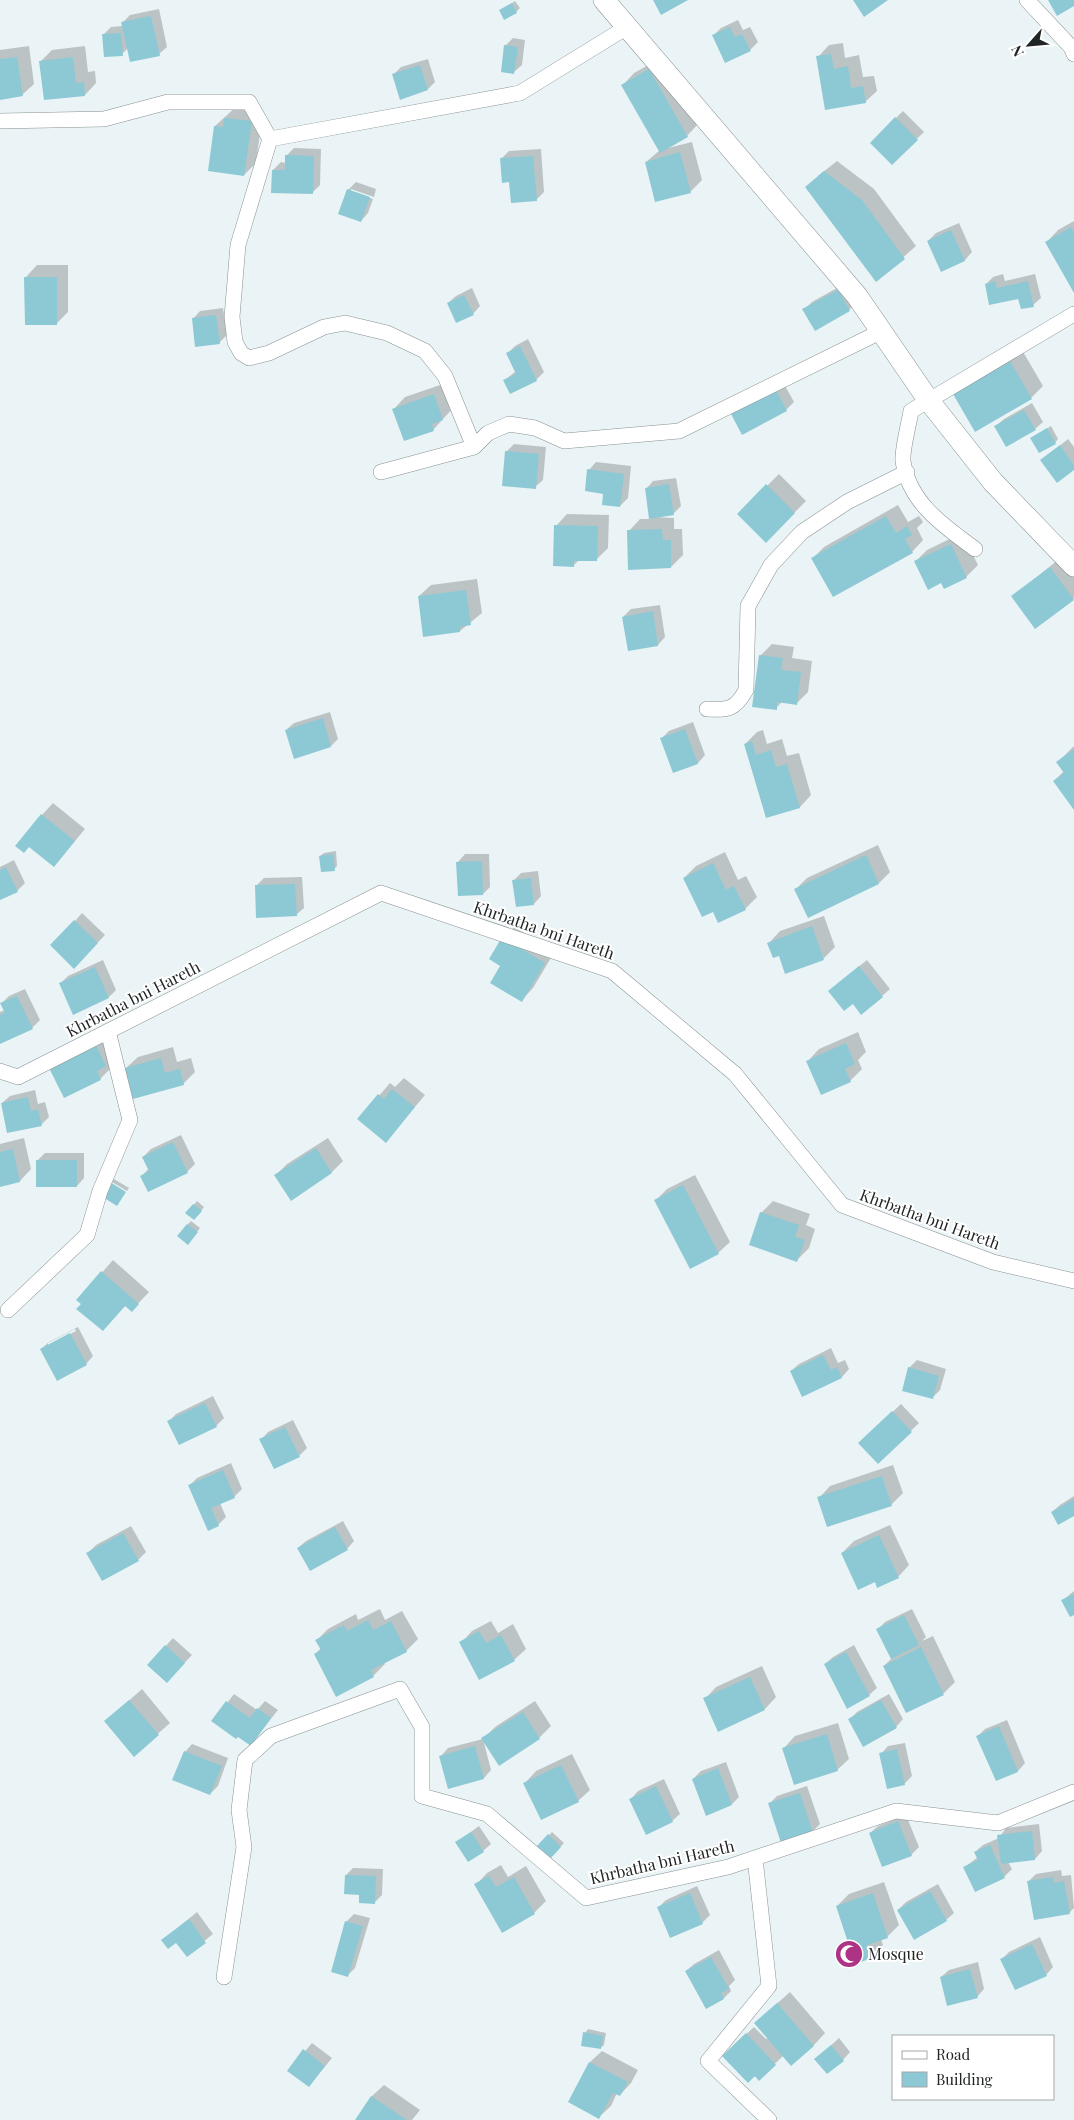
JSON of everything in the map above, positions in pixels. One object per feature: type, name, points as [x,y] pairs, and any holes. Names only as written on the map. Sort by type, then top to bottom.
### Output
[{"type":"street","points":[[604,0],[857,296],[929,401],[993,482],[1074,566]]},
{"type":"street","points":[[1027,0],[1071,47],[1074,54]]},
{"type":"street","points":[[270,139],[520,93],[627,27]]},
{"type":"street","points":[[0,121],[104,119],[168,102],[249,102],[270,139],[238,245],[232,317],[235,342],[241,353],[249,358],[269,353],[324,327],[345,323],[387,333],[425,351],[445,376],[474,447]]},
{"type":"street","points":[[975,549],[934,518],[915,493],[903,460],[911,411],[1074,314]]},
{"type":"street","points":[[381,472],[474,447],[488,433],[509,424],[535,428],[564,441],[679,431],[882,332]]},
{"type":"street","points":[[706,710],[728,710],[740,702],[746,690],[748,606],[771,565],[802,532],[847,502],[907,472]]},
{"type":"street","name":"Khrbatha bni Hareth","points":[[0,1071],[18,1077],[381,892],[612,971],[735,1074],[842,1205],[993,1262],[1074,1281]]},
{"type":"street","points":[[8,1310],[88,1235],[100,1191],[130,1120],[108,1031]]},
{"type":"street","name":"Khrbatha bni Hareth","points":[[224,1977],[244,1847],[239,1810],[245,1760],[271,1736],[400,1689],[422,1726],[422,1796],[487,1814],[586,1898],[728,1867],[896,1811],[998,1823],[1074,1792]]},
{"type":"street","points":[[755,1858],[769,1986],[708,2062],[769,2120]]},
{"type":"building","points":[[653,0],[688,0],[661,15]]},
{"type":"building","points":[[853,0],[888,0],[864,17]]},
{"type":"building","points":[[1048,0],[1074,0],[1074,6],[1057,16]]},
{"type":"building","points":[[512,3],[517,13],[504,20],[499,10]]},
{"type":"building","points":[[151,16],[160,56],[130,62],[121,22]]},
{"type":"building","points":[[730,27],[735,37],[742,34],[751,51],[725,63],[712,35]]},
{"type":"building","points":[[121,33],[123,56],[104,57],[102,34]]},
{"type":"building","points":[[504,45],[518,47],[514,74],[501,72]]},
{"type":"building","points":[[831,54],[834,69],[848,66],[851,88],[863,86],[866,103],[825,110],[816,56]]},
{"type":"building","points":[[17,57],[23,96],[0,100],[0,59]]},
{"type":"building","points":[[73,57],[76,83],[84,82],[85,96],[44,100],[39,61]]},
{"type":"building","points":[[420,65],[428,90],[400,100],[392,74]]},
{"type":"building","points":[[649,69],[688,137],[660,153],[621,85]]},
{"type":"building","points":[[895,117],[918,140],[892,165],[870,143]]},
{"type":"building","points":[[224,118],[252,121],[244,176],[208,171],[214,126],[223,127]]},
{"type":"building","points":[[680,152],[691,193],[655,202],[645,162]]},
{"type":"building","points":[[285,155],[314,156],[313,194],[271,193],[272,170],[285,170]]},
{"type":"building","points":[[533,156],[537,201],[511,203],[509,182],[502,183],[500,158]]},
{"type":"building","points":[[824,171],[862,200],[905,259],[876,282],[805,187]]},
{"type":"building","points":[[347,189],[370,197],[361,222],[338,214]]},
{"type":"building","points":[[1071,227],[1074,233],[1074,293],[1045,242]]},
{"type":"building","points":[[951,230],[965,261],[941,272],[927,241]]},
{"type":"building","points":[[24,277],[57,277],[57,325],[25,325]]},
{"type":"building","points":[[995,281],[997,288],[1028,281],[1034,307],[1021,309],[1018,299],[989,305],[985,284]]},
{"type":"building","points":[[838,290],[850,311],[815,331],[802,309]]},
{"type":"building","points":[[464,295],[474,315],[456,323],[447,303]]},
{"type":"building","points":[[216,315],[220,344],[195,347],[192,318]]},
{"type":"building","points":[[520,346],[537,381],[510,394],[503,380],[516,374],[506,353]]},
{"type":"building","points":[[1010,361],[1032,399],[975,432],[953,394]]},
{"type":"building","points":[[775,388],[787,411],[742,435],[730,412]]},
{"type":"building","points":[[434,394],[443,420],[432,424],[434,431],[404,441],[392,409]]},
{"type":"building","points":[[1024,410],[1036,430],[1006,447],[994,426]]},
{"type":"building","points":[[1047,428],[1056,444],[1039,453],[1030,438]]},
{"type":"building","points":[[1060,445],[1074,465],[1074,470],[1057,483],[1040,460]]},
{"type":"building","points":[[505,451],[539,454],[536,489],[502,486]]},
{"type":"building","points":[[587,469],[624,474],[620,507],[602,505],[603,494],[585,491]]},
{"type":"building","points":[[669,484],[674,515],[649,519],[645,488]]},
{"type":"building","points":[[766,484],[795,513],[766,543],[737,514]]},
{"type":"building","points":[[886,516],[896,533],[907,526],[912,535],[905,539],[913,553],[833,597],[811,558]]},
{"type":"building","points":[[554,525],[598,526],[597,561],[574,561],[574,567],[553,566]]},
{"type":"building","points":[[662,529],[663,540],[671,540],[671,568],[628,570],[627,530]]},
{"type":"building","points":[[951,544],[967,578],[944,589],[941,583],[928,590],[914,561]]},
{"type":"building","points":[[1050,567],[1074,600],[1035,629],[1011,596]]},
{"type":"building","points":[[466,590],[471,625],[460,627],[460,632],[423,637],[418,596]]},
{"type":"building","points":[[653,611],[658,646],[628,651],[622,617]]},
{"type":"building","points":[[759,655],[783,658],[781,670],[801,672],[797,705],[777,702],[777,710],[752,707]]},
{"type":"building","points":[[323,718],[331,747],[294,759],[285,730]]},
{"type":"building","points":[[685,729],[698,764],[673,773],[660,738]]},
{"type":"building","points":[[752,741],[756,755],[771,750],[776,767],[787,764],[800,808],[766,818],[744,744]]},
{"type":"building","points":[[1074,749],[1074,810],[1053,781],[1064,773],[1056,762]]},
{"type":"building","points":[[41,814],[75,841],[54,867],[29,847],[24,853],[15,846]]},
{"type":"building","points":[[333,854],[335,871],[321,872],[319,856]]},
{"type":"building","points":[[866,855],[879,884],[808,918],[794,889]]},
{"type":"building","points":[[482,861],[483,895],[458,896],[456,862]]},
{"type":"building","points":[[713,863],[726,890],[734,886],[746,910],[718,923],[713,912],[702,917],[683,878]]},
{"type":"building","points":[[6,867],[18,892],[0,900],[0,870]]},
{"type":"building","points":[[531,878],[534,905],[516,907],[512,880]]},
{"type":"building","points":[[295,884],[297,916],[256,918],[255,885]]},
{"type":"building","points":[[74,920],[98,943],[74,969],[50,945]]},
{"type":"building","points":[[812,926],[824,960],[785,974],[779,956],[773,958],[767,943]]},
{"type":"building","points":[[502,937],[545,963],[522,1002],[490,983],[500,966],[489,959]]},
{"type":"building","points":[[859,966],[883,997],[861,1015],[853,1004],[844,1011],[828,991]]},
{"type":"building","points":[[95,967],[109,998],[73,1015],[59,983]]},
{"type":"building","points":[[17,996],[33,1029],[0,1044],[0,1015],[5,1013],[0,1003]]},
{"type":"building","points":[[95,1043],[106,1066],[97,1071],[101,1080],[64,1098],[48,1066]]},
{"type":"building","points":[[846,1043],[855,1064],[845,1069],[851,1082],[821,1095],[806,1061]]},
{"type":"building","points":[[161,1058],[165,1073],[180,1069],[184,1085],[133,1099],[125,1068]]},
{"type":"building","points":[[392,1089],[415,1107],[386,1143],[357,1119],[378,1094],[384,1099]]},
{"type":"building","points":[[28,1097],[31,1111],[38,1109],[42,1126],[7,1133],[1,1103]]},
{"type":"building","points":[[173,1142],[188,1173],[148,1192],[140,1176],[149,1171],[142,1157]]},
{"type":"building","points":[[316,1148],[332,1173],[291,1201],[274,1175]]},
{"type":"building","points":[[13,1149],[20,1182],[0,1187],[0,1152]]},
{"type":"building","points":[[36,1160],[77,1160],[77,1187],[36,1187]]},
{"type":"building","points":[[110,1182],[126,1192],[117,1206],[101,1196]]},
{"type":"building","points":[[683,1185],[719,1254],[690,1269],[654,1200]]},
{"type":"building","points":[[193,1204],[202,1211],[194,1220],[185,1213]]},
{"type":"building","points":[[760,1212],[799,1225],[795,1237],[805,1240],[797,1262],[749,1245]]},
{"type":"building","points":[[187,1224],[198,1232],[188,1245],[177,1236]]},
{"type":"building","points":[[101,1271],[139,1304],[132,1312],[125,1306],[103,1331],[76,1309],[81,1304],[76,1300]]},
{"type":"building","points":[[70,1333],[87,1365],[57,1381],[40,1349]]},
{"type":"building","points":[[823,1355],[831,1370],[837,1367],[842,1378],[802,1397],[790,1371]]},
{"type":"building","points":[[908,1367],[939,1376],[933,1399],[902,1391]]},
{"type":"building","points":[[205,1403],[217,1427],[179,1445],[167,1421]]},
{"type":"building","points":[[892,1411],[912,1432],[878,1464],[858,1443]]},
{"type":"building","points":[[285,1427],[300,1457],[274,1469],[259,1439]]},
{"type":"building","points":[[223,1470],[235,1498],[211,1508],[219,1526],[208,1531],[188,1485]]},
{"type":"building","points":[[882,1476],[892,1506],[827,1527],[817,1497]]},
{"type":"building","points":[[1074,1499],[1074,1516],[1058,1525],[1051,1512]]},
{"type":"building","points":[[335,1527],[348,1550],[310,1571],[297,1548]]},
{"type":"building","points":[[123,1533],[139,1561],[102,1581],[86,1553]]},
{"type":"building","points":[[879,1535],[899,1578],[877,1588],[875,1582],[858,1590],[841,1553]]},
{"type":"building","points":[[1074,1594],[1074,1615],[1070,1617],[1061,1600]]},
{"type":"building","points":[[904,1615],[919,1645],[891,1659],[876,1629]]},
{"type":"building","points":[[368,1620],[373,1630],[391,1621],[407,1652],[371,1670],[374,1677],[336,1697],[314,1654],[321,1650],[315,1640],[344,1625],[347,1631]]},
{"type":"building","points":[[479,1631],[486,1643],[501,1635],[515,1661],[479,1680],[459,1642]]},
{"type":"building","points":[[165,1645],[185,1663],[167,1683],[147,1665]]},
{"type":"building","points":[[921,1647],[944,1695],[906,1713],[883,1666]]},
{"type":"building","points":[[846,1652],[870,1696],[847,1709],[824,1664]]},
{"type":"building","points":[[750,1677],[765,1710],[718,1732],[703,1698]]},
{"type":"building","points":[[129,1700],[159,1735],[134,1757],[104,1721]]},
{"type":"building","points":[[881,1700],[897,1728],[863,1747],[848,1719]]},
{"type":"building","points":[[226,1701],[250,1718],[257,1708],[271,1718],[251,1746],[238,1737],[236,1739],[211,1721]]},
{"type":"building","points":[[523,1712],[540,1739],[499,1766],[481,1738]]},
{"type":"building","points":[[999,1726],[1018,1772],[996,1781],[976,1736]]},
{"type":"building","points":[[827,1734],[838,1771],[794,1785],[782,1748]]},
{"type":"building","points":[[475,1746],[484,1779],[448,1789],[439,1756]]},
{"type":"building","points":[[897,1749],[905,1785],[887,1789],[879,1753]]},
{"type":"building","points":[[184,1751],[222,1766],[210,1795],[172,1780]]},
{"type":"building","points":[[561,1765],[579,1802],[541,1820],[523,1783]]},
{"type":"building","points":[[718,1768],[732,1805],[706,1816],[692,1779]]},
{"type":"building","points":[[656,1786],[673,1822],[646,1835],[629,1799]]},
{"type":"building","points":[[800,1793],[813,1833],[781,1843],[768,1803]]},
{"type":"building","points":[[898,1821],[912,1856],[882,1867],[869,1833]]},
{"type":"building","points":[[1032,1831],[1035,1860],[1001,1864],[997,1835]]},
{"type":"building","points":[[471,1832],[484,1852],[468,1862],[455,1842]]},
{"type":"building","points":[[548,1834],[561,1847],[551,1858],[537,1846]]},
{"type":"building","points":[[990,1845],[1005,1878],[975,1892],[963,1867],[978,1860],[974,1852]]},
{"type":"building","points":[[345,1875],[376,1876],[375,1904],[359,1903],[359,1895],[344,1894]]},
{"type":"building","points":[[489,1876],[496,1887],[514,1877],[535,1914],[502,1933],[474,1884]]},
{"type":"building","points":[[1053,1877],[1054,1883],[1064,1881],[1070,1914],[1034,1920],[1027,1881]]},
{"type":"building","points":[[930,1891],[947,1921],[914,1940],[897,1910]]},
{"type":"building","points":[[690,1893],[703,1924],[670,1938],[657,1907]]},
{"type":"building","points":[[873,1893],[888,1938],[867,1945],[872,1958],[855,1964],[836,1906]]},
{"type":"building","points":[[189,1919],[206,1943],[187,1957],[176,1943],[168,1949],[161,1940]]},
{"type":"building","points":[[345,1921],[363,1926],[348,1977],[331,1972]]},
{"type":"building","points":[[1032,1944],[1047,1976],[1015,1990],[1000,1959]]},
{"type":"building","points":[[711,1957],[729,1989],[721,1993],[724,1999],[706,2009],[685,1971]]},
{"type":"building","points":[[970,1969],[978,1998],[947,2006],[940,1977]]},
{"type":"building","points":[[777,2003],[814,2046],[791,2066],[754,2023]]},
{"type":"building","points":[[583,2032],[603,2036],[601,2049],[581,2046]]},
{"type":"building","points":[[746,2033],[776,2065],[759,2081],[755,2076],[748,2083],[722,2056]]},
{"type":"building","points":[[831,2045],[844,2061],[827,2074],[814,2059]]},
{"type":"building","points":[[303,2049],[325,2066],[309,2087],[287,2071]]},
{"type":"building","points":[[589,2062],[628,2082],[620,2096],[613,2093],[599,2119],[568,2102]]},
{"type":"building","points":[[371,2096],[407,2120],[355,2120]]},
{"type":"place","name":"Mosque","points":[[849,1954]]}]
